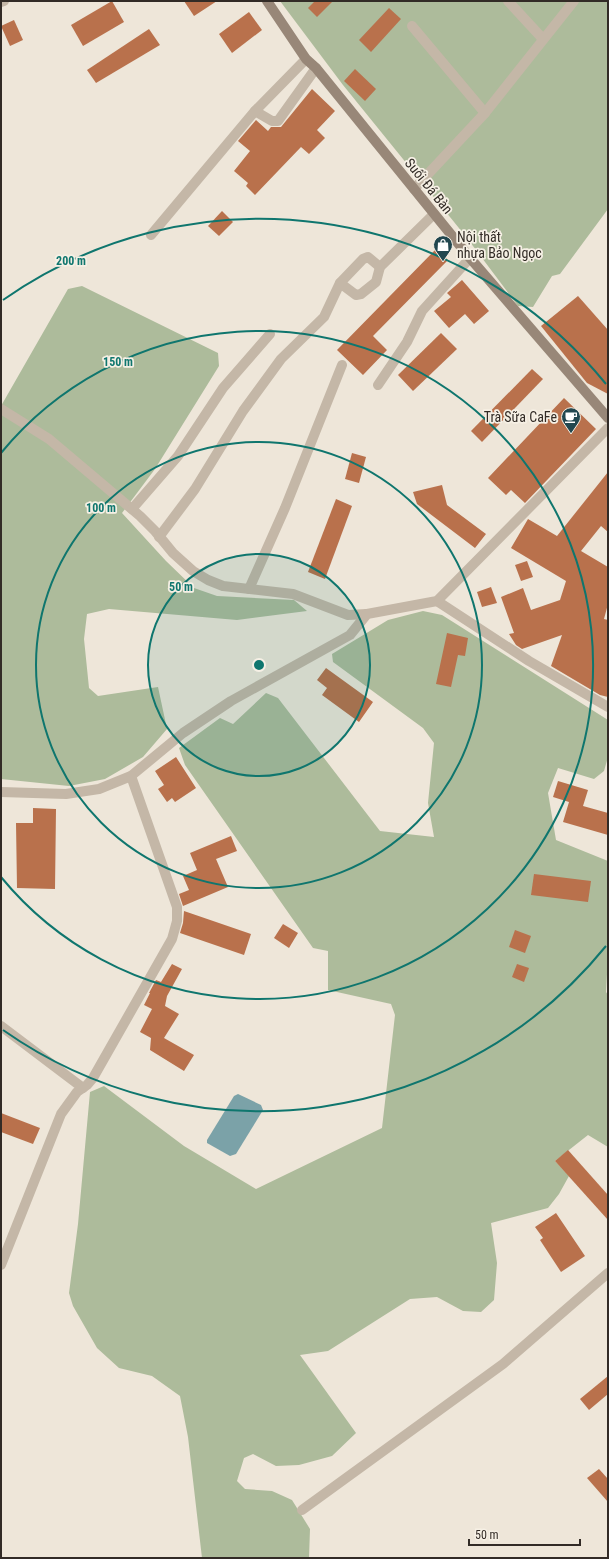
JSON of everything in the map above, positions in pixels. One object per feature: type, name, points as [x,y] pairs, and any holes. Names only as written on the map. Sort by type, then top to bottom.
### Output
[{"type":"street","name":"Suối Đá Bàn","points":[[267,1],[306,59],[316,68],[470,258],[608,418]]},
{"type":"street","points":[[508,1],[543,39]]},
{"type":"street","points":[[414,189],[485,113],[574,1]]},
{"type":"street","points":[[412,26],[485,113]]},
{"type":"street","points":[[151,235],[255,111],[306,59]]},
{"type":"street","points":[[255,111],[272,121],[278,121],[316,68]]},
{"type":"street","points":[[340,283],[356,295],[361,294],[376,282],[380,267],[434,214]]},
{"type":"street","points":[[159,537],[195,489],[243,411],[281,359],[324,318],[340,283],[363,259],[368,257],[380,267]]},
{"type":"street","points":[[378,385],[407,342],[422,311],[470,258]]},
{"type":"street","points":[[132,509],[178,456],[223,388],[270,334]]},
{"type":"street","points":[[249,589],[285,508],[342,365]]},
{"type":"street","points":[[1,409],[49,439],[155,530],[173,553],[193,571],[208,580],[223,586],[293,594],[348,616],[437,601],[608,428]]},
{"type":"street","points":[[437,601],[529,661],[608,707]]},
{"type":"street","points":[[1,792],[66,794],[99,789],[131,776],[183,733],[231,701],[350,635],[367,614]]},
{"type":"street","points":[[1,1265],[61,1114],[77,1092],[93,1078],[172,939],[177,921],[177,907],[131,776]]},
{"type":"street","points":[[1,1026],[83,1088]]},
{"type":"street","points":[[302,1510],[503,1364],[608,1273]]},
{"type":"green space","points":[[280,1],[608,1],[608,209],[560,274],[552,276],[533,307],[518,306],[467,238],[343,85]]},
{"type":"green space","points":[[82,286],[218,353],[219,366],[155,469],[122,513],[166,561],[194,588],[217,596],[294,600],[307,611],[237,620],[109,609],[87,614],[84,639],[89,688],[98,696],[158,687],[167,729],[143,757],[105,779],[69,786],[1,779],[1,406],[68,289]]},
{"type":"green space","points":[[423,611],[442,615],[608,720],[608,757],[604,771],[594,779],[558,768],[548,793],[556,840],[608,861],[608,956],[606,992],[608,995],[608,1147],[588,1135],[555,1161],[569,1176],[559,1194],[548,1208],[491,1223],[497,1263],[494,1300],[481,1312],[463,1311],[437,1297],[410,1299],[328,1351],[300,1355],[356,1433],[332,1456],[299,1465],[276,1466],[253,1454],[244,1458],[237,1481],[245,1489],[272,1491],[292,1500],[310,1529],[309,1558],[202,1558],[188,1437],[180,1396],[152,1376],[119,1368],[97,1348],[73,1306],[69,1293],[78,1224],[90,1092],[104,1086],[184,1146],[256,1189],[382,1128],[395,1015],[391,1004],[328,990],[328,951],[313,948],[185,765],[179,748],[220,718],[233,724],[266,693],[278,698],[380,831],[434,837],[428,803],[434,743],[423,728],[333,662],[332,654],[388,620]]},
{"type":"water","points":[[238,1094],[261,1105],[263,1110],[236,1154],[230,1156],[207,1143],[207,1140],[234,1096]]},
{"type":"building","points":[[112,1],[124,22],[83,46],[71,25]]},
{"type":"building","points":[[184,1],[217,1],[194,16]]},
{"type":"building","points":[[315,1],[333,1],[317,17],[308,8]]},
{"type":"building","points":[[389,8],[401,19],[371,52],[359,40]]},
{"type":"building","points":[[249,12],[262,30],[232,53],[219,34]]},
{"type":"building","points":[[14,20],[23,40],[10,46],[1,26]]},
{"type":"building","points":[[149,29],[160,45],[96,83],[87,70]]},
{"type":"building","points":[[355,69],[376,89],[365,101],[344,81]]},
{"type":"building","points":[[312,89],[335,111],[317,130],[325,138],[309,154],[301,147],[255,195],[246,186],[248,183],[234,171],[250,151],[238,141],[256,120],[268,131],[271,127],[281,127]]},
{"type":"building","points":[[222,211],[233,222],[219,236],[208,226]]},
{"type":"building","points":[[436,249],[448,260],[373,336],[387,350],[363,375],[337,350]]},
{"type":"building","points":[[462,280],[489,311],[474,324],[465,314],[449,328],[434,311],[451,297],[447,293]]},
{"type":"building","points":[[578,296],[608,330],[608,394],[587,383],[541,326]]},
{"type":"building","points":[[441,333],[457,349],[413,391],[398,375]]},
{"type":"building","points":[[532,369],[543,379],[482,442],[471,431]]},
{"type":"building","points":[[564,398],[596,429],[525,503],[511,490],[506,495],[488,478]]},
{"type":"building","points":[[352,453],[366,457],[359,483],[345,479]]},
{"type":"building","points":[[608,472],[608,532],[601,526],[581,551],[608,567],[608,604],[604,619],[608,620],[608,697],[600,695],[551,666],[562,635],[522,649],[516,645],[509,634],[514,633],[501,597],[523,588],[531,610],[560,600],[566,581],[511,548],[528,519],[557,536]]},
{"type":"building","points":[[442,485],[447,505],[486,534],[475,548],[417,504],[413,492]]},
{"type":"building","points":[[336,499],[352,506],[325,579],[308,572]]},
{"type":"building","points":[[527,561],[533,577],[521,581],[515,565]]},
{"type":"building","points":[[491,587],[497,603],[482,607],[477,592]]},
{"type":"building","points":[[447,633],[468,638],[465,656],[458,655],[451,687],[436,684]]},
{"type":"building","points":[[326,668],[373,702],[359,722],[322,695],[327,688],[317,680]]},
{"type":"building","points":[[176,757],[196,788],[175,802],[172,798],[167,802],[158,789],[164,785],[155,771]]},
{"type":"building","points":[[558,781],[588,790],[583,806],[608,813],[608,835],[563,822],[569,802],[553,797]]},
{"type":"building","points":[[33,808],[56,809],[55,889],[17,888],[16,823],[33,823]]},
{"type":"building","points":[[231,836],[237,851],[216,859],[228,887],[183,906],[179,894],[189,890],[183,876],[197,870],[190,853]]},
{"type":"building","points":[[534,874],[591,881],[588,902],[531,895]]},
{"type":"building","points":[[184,911],[251,934],[244,955],[180,933]]},
{"type":"building","points":[[283,924],[298,933],[289,948],[274,938]]},
{"type":"building","points":[[515,930],[531,936],[525,953],[509,947]]},
{"type":"building","points":[[172,964],[182,969],[167,996],[165,1006],[179,1014],[164,1038],[194,1055],[184,1071],[150,1050],[151,1038],[140,1032],[152,1009],[144,1005],[149,993],[156,980],[161,982]]},
{"type":"building","points":[[517,964],[529,968],[524,982],[512,977]]},
{"type":"building","points":[[1,1113],[40,1128],[33,1144],[1,1132]]},
{"type":"building","points":[[568,1150],[608,1195],[608,1220],[555,1161]]},
{"type":"building","points":[[556,1213],[585,1256],[561,1272],[540,1240],[543,1238],[535,1227]]},
{"type":"building","points":[[608,1376],[608,1394],[589,1410],[580,1399]]},
{"type":"building","points":[[599,1469],[608,1479],[608,1502],[587,1478]]},
{"type":"place","name":"Nội thất nhựa Bảo Ngọc","points":[[443,262]]},
{"type":"place","name":"Trà Sữa CaFe","points":[[571,434]]}]
